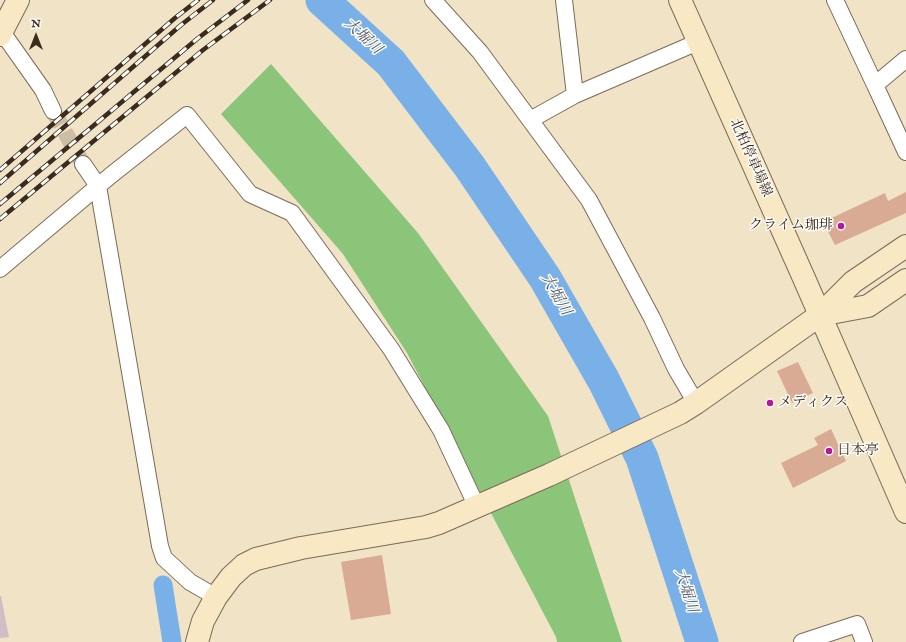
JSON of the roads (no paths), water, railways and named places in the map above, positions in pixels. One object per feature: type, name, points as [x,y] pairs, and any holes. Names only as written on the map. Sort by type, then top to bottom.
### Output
[{"type":"street","points":[[18,0],[1,33],[43,90],[53,111]]},
{"type":"street","points":[[433,0],[480,52],[589,200],[652,318],[676,369],[688,408]]},
{"type":"street","points":[[564,0],[575,95]]},
{"type":"street","name":"北柏停車場線","points":[[680,0],[906,512]]},
{"type":"street","points":[[835,0],[906,152]]},
{"type":"street","points":[[530,120],[575,95],[698,42]]},
{"type":"street","points":[[875,85],[906,59]]},
{"type":"street","points":[[0,269],[98,186],[187,116],[250,194],[292,213],[392,348],[441,430],[477,507]]},
{"type":"street","points":[[83,164],[98,186],[160,546],[164,558],[190,582],[216,597]]},
{"type":"street","points":[[197,642],[203,621],[216,597],[231,577],[244,565],[256,560],[301,548],[426,527],[477,507],[549,475],[688,408],[820,315],[853,282],[906,246]]},
{"type":"street","points":[[820,315],[868,306],[906,280]]},
{"type":"street","points":[[802,642],[857,624],[864,642]]},
{"type":"waterway","name":"大堀川","points":[[322,0],[391,63],[470,167],[545,278],[604,381],[642,458],[702,642]]},
{"type":"waterway","points":[[163,585],[172,642]]},
{"type":"tunnel","points":[[53,111],[83,164]]},
{"type":"railway","points":[[0,170],[175,18],[198,0]]},
{"type":"railway","points":[[0,183],[181,25],[213,0]]},
{"type":"railway","points":[[0,204],[197,39],[248,0]]},
{"type":"railway","points":[[0,219],[203,50],[270,0]]},
{"type":"place","name":"クライム珈琲","points":[[841,226]]},
{"type":"place","name":"メディクス","points":[[770,403]]},
{"type":"place","name":"日本亭","points":[[829,451]]}]
